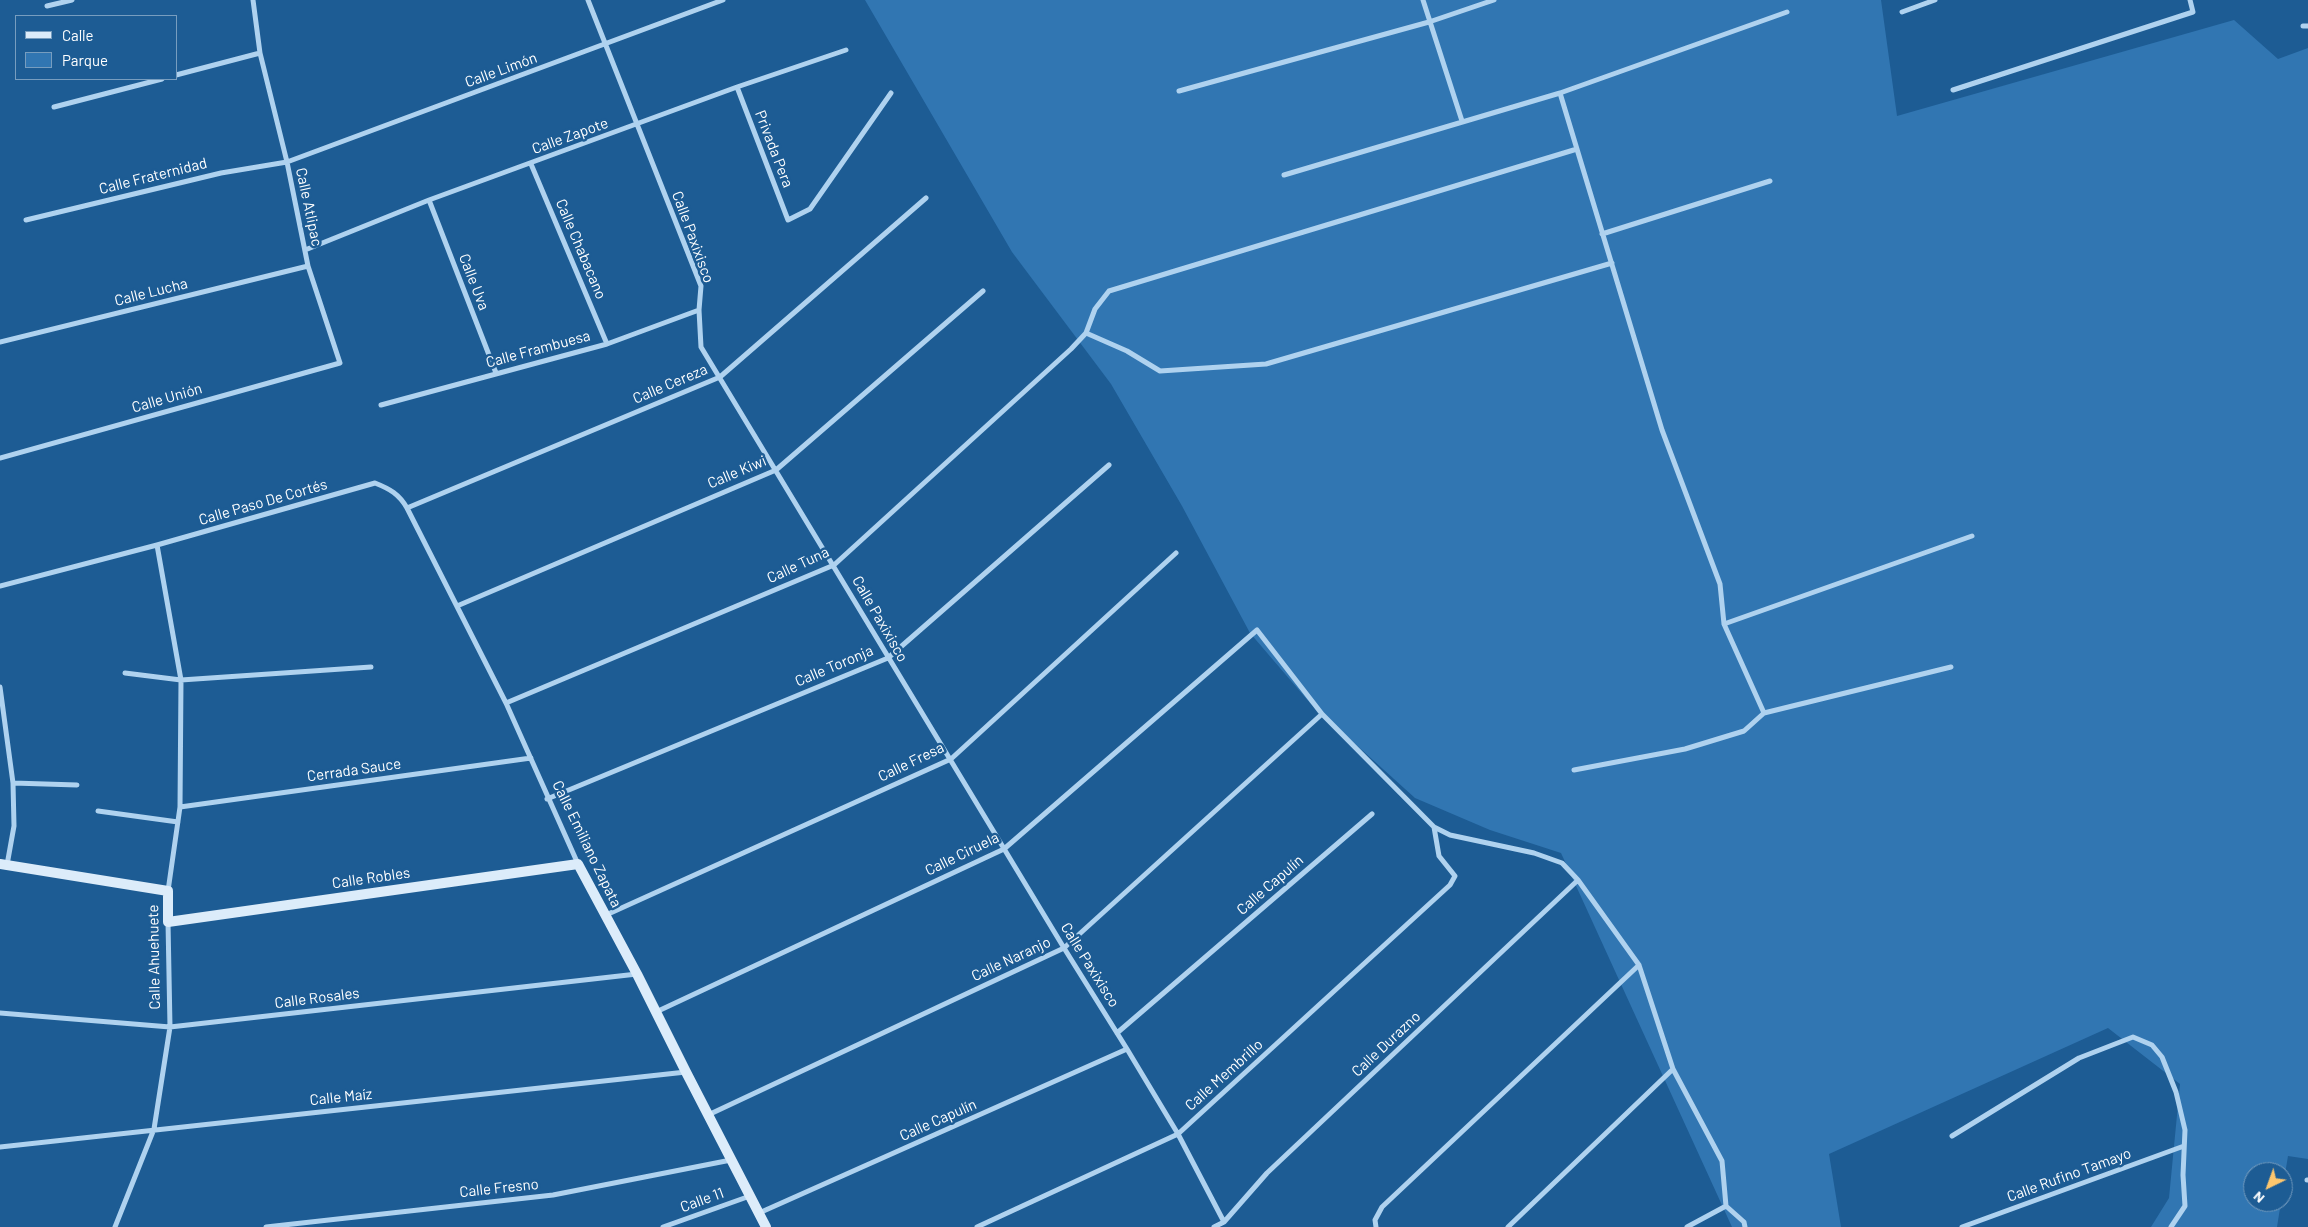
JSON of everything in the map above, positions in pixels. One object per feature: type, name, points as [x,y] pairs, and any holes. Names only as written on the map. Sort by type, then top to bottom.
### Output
[{"type":"main road","points":[[4,864],[168,891]]},
{"type":"main road","name":"Calle Emiliano Zapata","points":[[578,864],[637,974],[766,1227]]},
{"type":"main road","name":"Calle Robles","points":[[168,922],[578,864]]},
{"type":"main road","name":"Calle Ahuehuete","points":[[168,891],[168,922]]},
{"type":"street","points":[[47,6],[72,0]]},
{"type":"street","name":"Calle Atlipac","points":[[253,0],[260,53],[287,162],[308,266],[340,363]]},
{"type":"street","name":"Calle Paxixisco","points":[[588,0],[701,286],[698,310],[701,347],[1178,1134],[1224,1222]]},
{"type":"street","name":"Calle Limón","points":[[287,162],[723,0]]},
{"type":"street","points":[[1422,0],[1462,121]]},
{"type":"street","points":[[1179,91],[1429,22],[1494,0]]},
{"type":"street","points":[[1902,12],[1935,0]]},
{"type":"street","points":[[1952,90],[2193,12],[2190,0]]},
{"type":"street","points":[[1284,175],[1560,93],[1787,12]]},
{"type":"street","name":"Calle Zapote","points":[[305,250],[429,200],[532,164],[737,87],[846,50]]},
{"type":"street","points":[[178,74],[260,53]]},
{"type":"street","points":[[54,107],[158,80]]},
{"type":"street","name":"Privada Pera","points":[[737,87],[788,220],[810,209],[891,93]]},
{"type":"street","points":[[1560,93],[1662,430],[1720,584],[1724,624],[1764,713]]},
{"type":"street","points":[[1577,149],[1109,291],[1095,309],[1086,333],[1127,351],[1160,370],[1266,364],[1612,263]]},
{"type":"street","name":"Calle Fraternidad","points":[[26,220],[221,173],[287,162]]},
{"type":"street","name":"Calle Chabacano","points":[[532,164],[606,344]]},
{"type":"street","points":[[1602,234],[1770,181]]},
{"type":"street","name":"Calle Cereza","points":[[407,508],[720,377],[926,198]]},
{"type":"street","name":"Calle Uva","points":[[429,200],[496,373]]},
{"type":"street","name":"Calle Lucha","points":[[0,342],[308,266]]},
{"type":"street","name":"Calle Kiwi","points":[[457,606],[776,470],[983,291]]},
{"type":"street","name":"Calle Frambuesa","points":[[381,404],[606,344],[698,310]]},
{"type":"street","name":"Calle Tuna","points":[[506,703],[834,565],[1072,349],[1086,333]]},
{"type":"street","name":"Calle Unión","points":[[0,458],[340,363]]},
{"type":"street","name":"Calle Toronja","points":[[547,799],[888,658],[1109,465]]},
{"type":"street","name":"Calle Emiliano Zapata","points":[[375,483],[390,488],[400,497],[407,508],[506,703],[547,799],[578,864]]},
{"type":"street","name":"Calle Paso De Cortés","points":[[0,586],[157,545],[375,483]]},
{"type":"street","points":[[1724,624],[1972,536]]},
{"type":"street","name":"Calle Ahuehuete","points":[[157,545],[182,680],[180,807],[168,891]]},
{"type":"street","name":"Calle Fresa","points":[[606,916],[950,759],[1176,553]]},
{"type":"street","name":"Calle Ciruela","points":[[656,1012],[1004,849],[1257,630],[1322,714]]},
{"type":"street","points":[[125,673],[182,680],[371,667]]},
{"type":"street","points":[[1574,770],[1702,744],[1744,731],[1764,713],[1951,668]]},
{"type":"street","points":[[0,687],[13,784],[14,826],[4,864]]},
{"type":"street","points":[[1322,714],[1434,827],[1450,835],[1534,853],[1562,863],[1578,880],[1639,965],[1673,1069],[1722,1161],[1726,1206],[1744,1222],[1745,1227]]},
{"type":"street","name":"Calle Naranjo","points":[[708,1115],[1064,948],[1322,714]]},
{"type":"street","name":"Cerrada Sauce","points":[[180,807],[531,758]]},
{"type":"street","points":[[13,784],[76,784]]},
{"type":"street","points":[[98,812],[178,822]]},
{"type":"street","name":"Calle Capulín","points":[[1117,1033],[1372,814]]},
{"type":"street","name":"Calle Membrillo","points":[[977,1227],[1178,1134],[1450,885],[1455,876],[1439,856],[1434,827]]},
{"type":"street","name":"Calle Durazno","points":[[1214,1227],[1224,1222],[1267,1172],[1578,880]]},
{"type":"street","name":"Calle Ahuehuete","points":[[115,1227],[154,1130],[170,1027],[168,922]]},
{"type":"street","points":[[1376,1227],[1375,1220],[1382,1207],[1639,965]]},
{"type":"street","name":"Calle Rosales","points":[[0,1013],[170,1027],[637,974]]},
{"type":"street","points":[[1952,1136],[2079,1058],[2133,1037],[2152,1044],[2162,1057],[2176,1092],[2184,1130],[2185,1206],[2171,1227]]},
{"type":"street","name":"Calle Capulín","points":[[759,1213],[1127,1049]]},
{"type":"street","points":[[1508,1227],[1673,1069]]},
{"type":"street","name":"Calle Maíz","points":[[0,1147],[686,1072]]},
{"type":"street","name":"Calle Rufino Tamayo","points":[[1962,1227],[2184,1146]]},
{"type":"street","name":"Calle Fresno","points":[[266,1227],[553,1195],[732,1160]]},
{"type":"street","name":"Calle 11","points":[[663,1227],[750,1196]]},
{"type":"street","points":[[1687,1227],[1726,1206]]},
{"type":"green space","points":[[865,0],[1881,0],[1897,116],[2234,20],[2278,59],[2308,48],[2308,1159],[2288,1156],[2287,1162],[2243,1162],[2243,1212],[2279,1212],[2277,1227],[2151,1227],[2169,1198],[2180,1084],[2108,1028],[1829,1154],[1841,1227],[1732,1227],[1561,853],[1490,830],[1415,798],[1310,703],[1250,633],[1182,506],[1111,384],[1012,252]]}]
